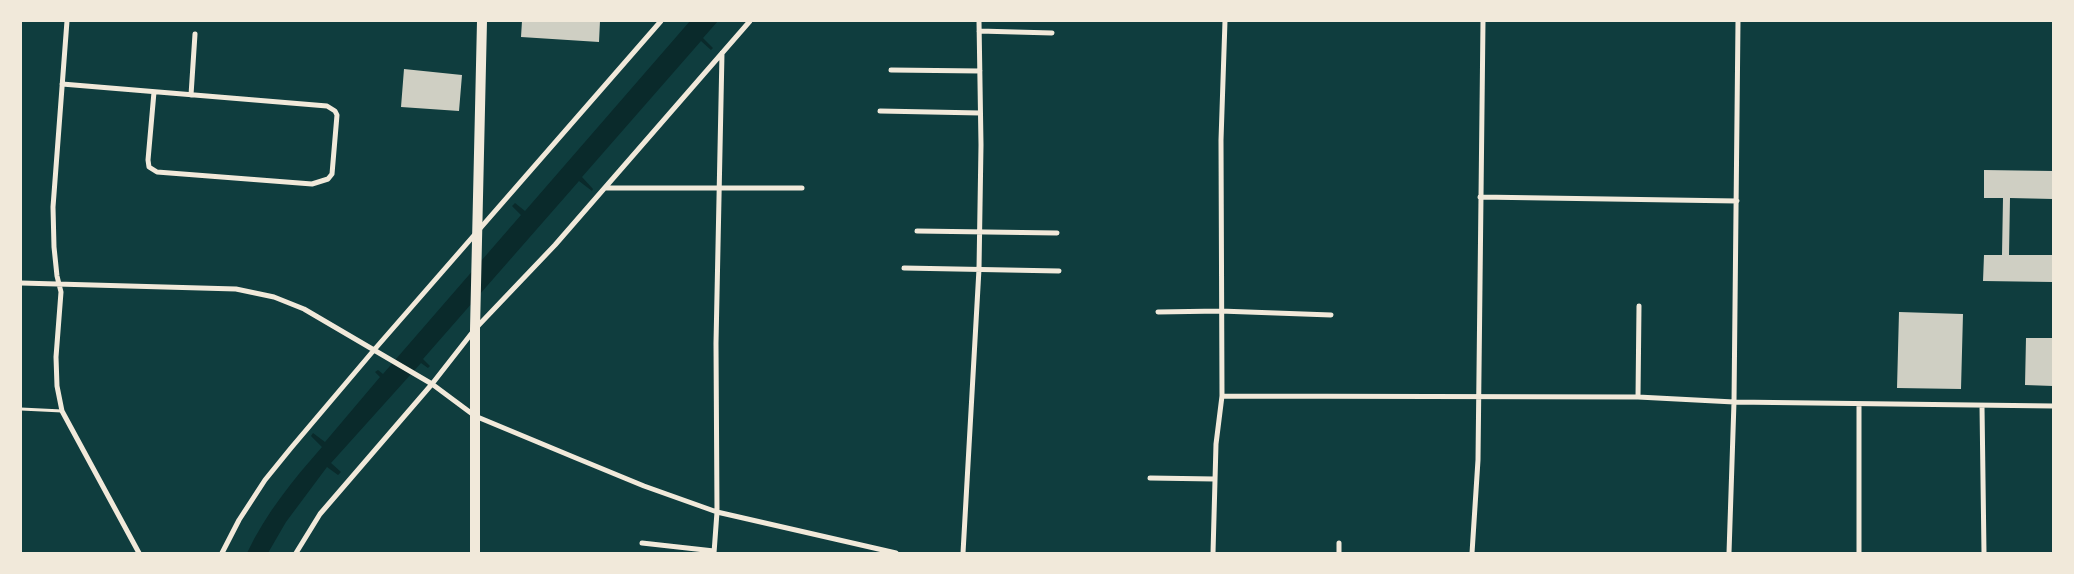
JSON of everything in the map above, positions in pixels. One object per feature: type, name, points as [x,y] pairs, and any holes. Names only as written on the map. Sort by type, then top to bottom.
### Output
[{"type":"main road","points":[[475,553],[475,329],[482,21]]},
{"type":"street","points":[[67,21],[53,207],[54,247],[61,292],[56,357],[56,386],[62,411],[139,553]]},
{"type":"street","points":[[222,553],[239,520],[265,480],[661,21]]},
{"type":"street","points":[[296,553],[320,514],[475,329],[555,246],[750,21]]},
{"type":"street","points":[[964,553],[979,269],[979,21]]},
{"type":"street","points":[[1214,553],[1214,479],[1222,396],[1220,311],[1221,140],[1225,21]]},
{"type":"street","points":[[1472,553],[1478,460],[1477,397],[1483,21]]},
{"type":"street","points":[[1729,553],[1734,402],[1738,21]]},
{"type":"street","points":[[979,31],[1052,33]]},
{"type":"street","points":[[191,95],[195,34]]},
{"type":"street","points":[[642,543],[714,552],[717,512],[716,343],[722,54]]},
{"type":"street","points":[[890,70],[980,71]]},
{"type":"street","points":[[62,84],[327,106],[332,108],[337,115],[332,174],[328,179],[312,184],[157,172],[149,168],[148,160],[154,92]]},
{"type":"street","points":[[880,111],[980,113]]},
{"type":"street","points":[[605,188],[802,188]]},
{"type":"street","points":[[1480,197],[1737,200]]},
{"type":"street","points":[[917,231],[1057,233]]},
{"type":"street","points":[[904,268],[1059,271]]},
{"type":"street","points":[[21,283],[236,289],[274,297],[304,309],[430,382],[475,416],[644,486],[717,512],[896,553]]},
{"type":"street","points":[[1638,397],[1639,306]]},
{"type":"street","points":[[1158,312],[1220,311],[1331,315]]},
{"type":"street","points":[[1222,396],[1638,397],[1734,402],[2053,406]]},
{"type":"street","points":[[1859,404],[1859,553]]},
{"type":"street","points":[[1982,406],[1984,553]]},
{"type":"street","points":[[1150,478],[1214,479]]},
{"type":"street","points":[[1339,543],[1340,553]]},
{"type":"lane","points":[[21,409],[62,411]]},
{"type":"water","points":[[690,21],[718,21],[703,38],[713,48],[711,50],[701,41],[582,177],[593,189],[592,191],[579,181],[423,359],[430,366],[428,368],[421,363],[331,463],[341,472],[338,475],[327,467],[286,522],[268,553],[247,553],[254,538],[281,497],[322,447],[311,436],[313,433],[325,442],[380,377],[375,372],[378,370],[383,374],[521,215],[512,206],[515,203],[525,211]]},
{"type":"building","points":[[522,21],[600,21],[599,42],[521,37]]},
{"type":"building","points":[[404,69],[462,75],[459,111],[401,107]]},
{"type":"building","points":[[1984,170],[2053,171],[2053,199],[2010,198],[2009,255],[2053,255],[2053,282],[1983,281],[1984,255],[2002,255],[2003,198],[1984,198]]},
{"type":"building","points":[[1899,312],[1963,314],[1961,389],[1897,388]]},
{"type":"building","points":[[2026,338],[2053,338],[2053,386],[2025,385]]}]
